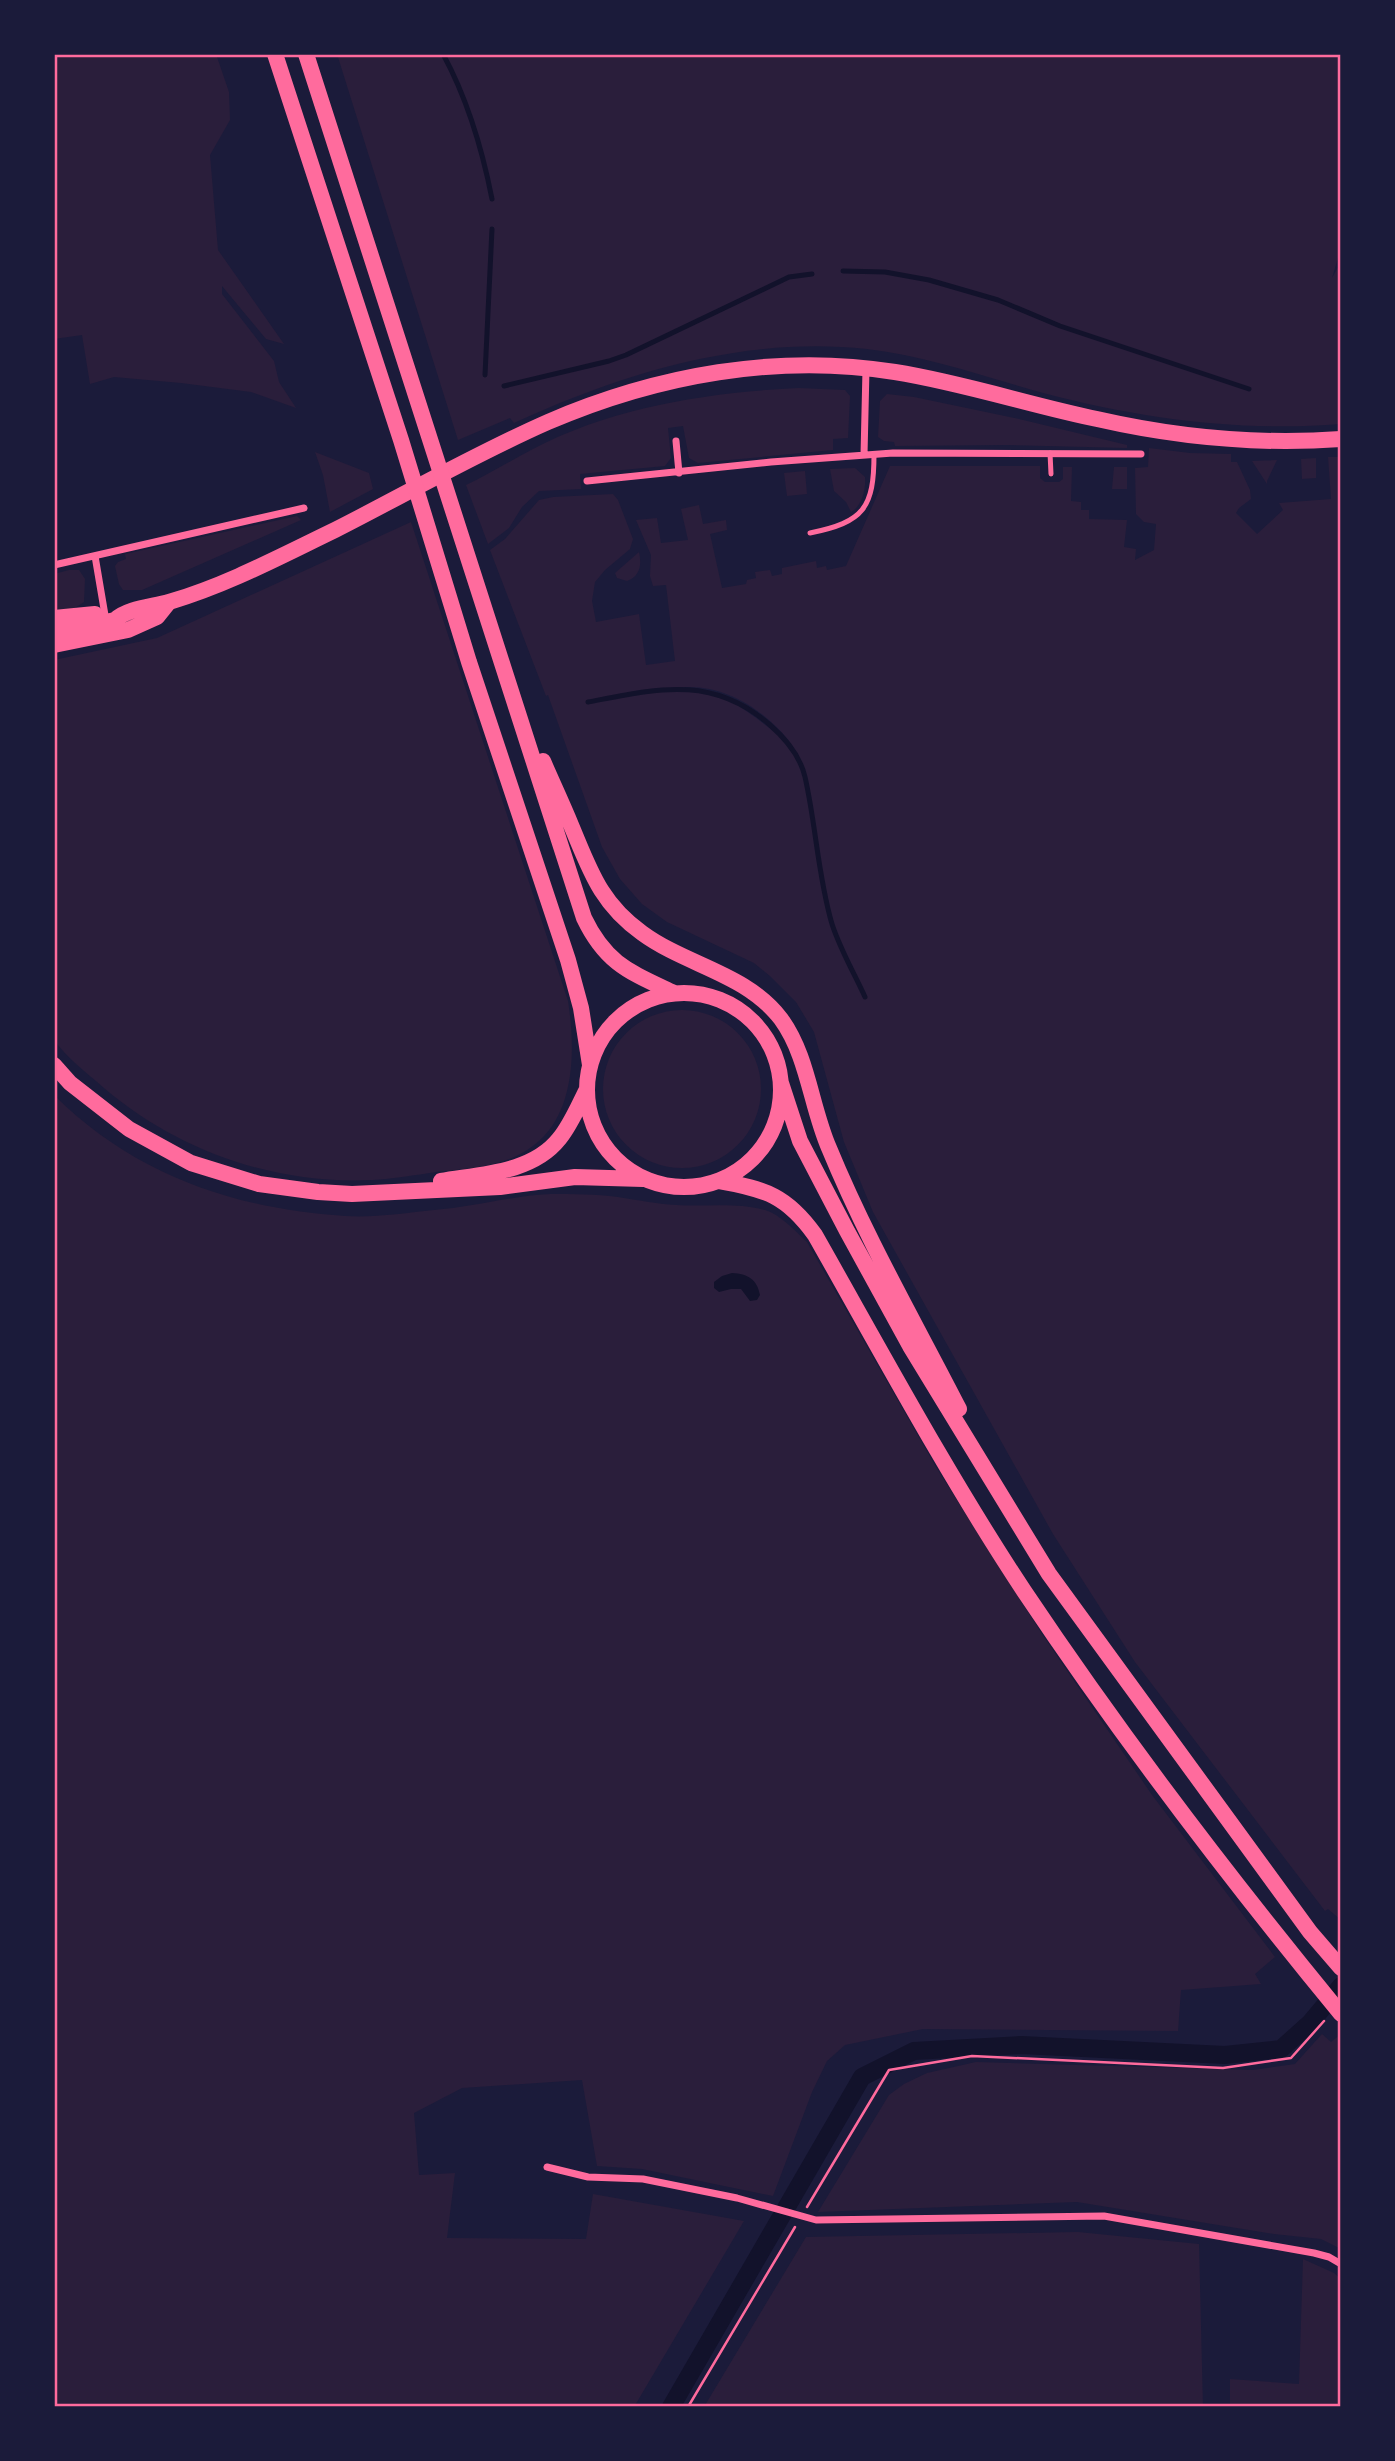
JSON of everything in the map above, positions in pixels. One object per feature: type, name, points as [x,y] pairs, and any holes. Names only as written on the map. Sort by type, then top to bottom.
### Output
[{"type":"main road","points":[[275,54],[397,427],[465,650],[568,960],[581,1008],[590,1065]]},
{"type":"main road","points":[[306,54],[577,896],[593,937],[622,967],[674,993]]},
{"type":"main road","points":[[54,632],[169,602],[244,574],[468,461],[582,408],[668,382],[724,371],[764,366],[808,365],[866,368],[961,386],[1139,428],[1241,439],[1341,439]]},
{"type":"main road","points":[[54,645],[128,630],[157,617],[169,602]]},
{"type":"main road","points":[[54,618],[110,616]]},
{"type":"main road","points":[[508,682],[572,826],[586,865],[614,908],[643,934],[659,944],[746,987],[772,1009],[789,1032],[827,1146],[853,1203],[1020,1529]]},
{"type":"main road","points":[[781,1083],[780,1104],[766,1143],[745,1165],[719,1181],[681,1188],[643,1179],[624,1167],[609,1152],[597,1134],[589,1113],[586,1091],[590,1065],[601,1038],[621,1016],[645,1000],[674,993],[696,993],[718,998],[746,1016],[768,1041],[777,1061],[781,1083],[800,1141],[910,1346],[1020,1529],[1049,1574],[1310,1932],[1341,1968]]},
{"type":"main road","points":[[54,1065],[70,1083],[129,1129],[191,1163],[237,1179],[282,1188],[352,1194],[500,1187],[575,1177],[643,1179]]},
{"type":"main road","points":[[380,1192],[510,1169],[528,1163],[545,1154],[560,1138],[586,1091]]},
{"type":"main road","points":[[719,1181],[762,1191],[799,1213],[815,1235],[934,1445],[1023,1588],[1095,1695],[1290,1952],[1341,2014]]},
{"type":"street","points":[[864,454],[866,368]]},
{"type":"street","points":[[676,441],[680,473]]},
{"type":"street","points":[[587,481],[864,454],[1141,454]]},
{"type":"street","points":[[54,565],[304,508]]},
{"type":"street","points":[[95,556],[110,616]]},
{"type":"street","points":[[547,2167],[587,2177],[643,2179],[737,2198],[816,2220],[1104,2216],[1314,2253],[1341,2264]]},
{"type":"lane","points":[[1050,453],[1051,474]]},
{"type":"lane","points":[[810,533],[855,519],[867,505],[874,454]]},
{"type":"path","points":[[803,2214],[889,2070],[972,2056],[1223,2068],[1291,2058],[1324,2022]]},
{"type":"path","points":[[688,2407],[796,2225]]},
{"type":"shaded area","points":[[54,54],[216,54],[229,92],[230,120],[210,155],[218,250],[284,344],[266,339],[222,286],[222,294],[274,361],[279,382],[296,408],[251,392],[181,383],[114,377],[90,384],[82,335],[54,339]]},
{"type":"shaded area","points":[[337,54],[1341,54],[1341,248],[1332,278],[1341,262],[1341,424],[1230,425],[1156,417],[1083,403],[890,352],[821,346],[731,353],[686,362],[599,388],[514,423],[510,418],[458,440]]},
{"type":"shaded area","points":[[799,388],[845,390],[850,396],[848,438],[833,439],[833,450],[698,463],[689,458],[683,426],[668,428],[671,458],[665,466],[580,474],[581,489],[539,491],[522,507],[509,528],[488,544],[466,485],[533,449],[595,422],[662,404],[731,393]]},
{"type":"shaded area","points":[[887,394],[1019,419],[1127,445],[1127,448],[895,446],[894,442],[878,437],[880,401]]},
{"type":"shaded area","points":[[1149,448],[1231,454],[1231,462],[1237,462],[1250,490],[1251,499],[1236,513],[1257,534],[1283,510],[1279,503],[1331,499],[1328,457],[1341,457],[1341,1920],[1328,1909],[1325,1911],[1135,1662],[1053,1534],[873,1212],[844,1142],[814,1032],[796,1002],[754,963],[667,922],[642,904],[620,879],[602,847],[548,695],[546,696],[490,550],[505,539],[539,500],[613,494],[618,500],[633,539],[630,549],[595,582],[592,601],[596,622],[639,614],[646,665],[675,661],[666,585],[653,586],[650,576],[651,555],[636,520],[657,518],[661,543],[688,540],[681,509],[699,505],[703,524],[726,520],[727,530],[710,534],[722,588],[746,584],[747,580],[756,578],[755,572],[770,570],[772,576],[782,574],[782,568],[816,561],[817,568],[826,566],[827,570],[846,566],[890,466],[1040,466],[1040,478],[1045,482],[1059,482],[1063,479],[1063,467],[1072,467],[1071,501],[1081,502],[1081,510],[1089,510],[1089,519],[1127,520],[1124,547],[1136,549],[1135,560],[1154,550],[1156,524],[1144,522],[1136,514],[1135,468],[1148,467]],"holes":[[[684,687],[700,687],[730,695],[743,702],[769,720],[790,742],[732,703],[720,697],[687,691]]]},
{"type":"shaded area","points":[[315,452],[369,473],[373,489],[330,512],[323,475]]},
{"type":"shaded area","points":[[1316,458],[1316,478],[1302,479],[1301,459]]},
{"type":"shaded area","points":[[1277,460],[1267,481],[1267,484],[1252,461]]},
{"type":"shaded area","points":[[1114,467],[1127,467],[1127,489],[1112,489]]},
{"type":"shaded area","points":[[855,468],[865,477],[865,487],[861,501],[851,512],[846,502],[834,491],[830,469]]},
{"type":"shaded area","points":[[805,471],[807,494],[787,496],[784,473]]},
{"type":"shaded area","points":[[297,516],[301,520],[142,590],[123,590],[119,584],[115,566],[126,559],[125,554]]},
{"type":"shaded area","points":[[411,522],[568,1001],[572,1056],[567,1093],[561,1111],[540,1140],[517,1156],[491,1165],[372,1180],[300,1177],[264,1170],[229,1160],[163,1130],[104,1088],[54,1040],[54,660],[157,638]]},
{"type":"shaded area","points":[[639,552],[640,566],[635,576],[627,581],[617,578],[615,573]]},
{"type":"shaded area","points":[[79,570],[85,579],[84,602],[73,609],[54,609],[54,574]]},
{"type":"shaded area","points":[[682,1010],[712,1016],[738,1033],[755,1059],[761,1089],[755,1119],[738,1145],[712,1162],[682,1168],[652,1162],[626,1145],[609,1119],[603,1089],[609,1059],[626,1033],[652,1016]]},
{"type":"shaded area","points":[[54,1095],[85,1123],[152,1166],[225,1195],[304,1212],[345,1216],[389,1215],[449,1209],[535,1195],[584,1194],[669,1204],[743,1206],[771,1212],[782,1219],[807,1242],[936,1467],[1042,1634],[1152,1795],[1275,1957],[1255,1974],[1261,1984],[1181,1990],[1178,2031],[923,2029],[845,2045],[827,2061],[812,2092],[773,2196],[642,2169],[597,2166],[582,2080],[462,2088],[414,2113],[419,2175],[455,2173],[447,2238],[586,2239],[593,2194],[744,2221],[634,2407],[54,2407]]},
{"type":"shaded area","points":[[732,1273],[747,1276],[754,1281],[760,1295],[757,1300],[750,1301],[741,1289],[719,1292],[714,1288],[714,1282]]},
{"type":"shaded area","points":[[1322,2034],[1331,2042],[1341,2034],[1341,2249],[1321,2239],[1274,2234],[1077,2202],[818,2212],[889,2095],[927,2073],[976,2062],[1253,2070],[1295,2064]]},
{"type":"shaded area","points":[[1078,2232],[1199,2244],[1203,2407],[704,2407],[806,2237]]},
{"type":"shaded area","points":[[1303,2259],[1341,2279],[1341,2407],[1230,2407],[1230,2379],[1299,2384]]},
{"type":"waterway","points":[[443,54],[473,125],[492,199]]},
{"type":"waterway","points":[[485,375],[492,229]]},
{"type":"waterway","points":[[843,271],[885,272],[929,280],[998,300],[1060,326],[1249,389]]},
{"type":"waterway","points":[[504,386],[626,355],[789,277],[812,274]]},
{"type":"waterway","points":[[588,702],[660,690],[705,692],[727,698],[748,709],[782,736],[803,769],[823,888],[832,924],[865,997]]},
{"type":"waterway","points":[[671,2407],[862,2077],[914,2051],[1021,2045],[1225,2055],[1281,2049],[1310,2023],[1341,1986]]}]
